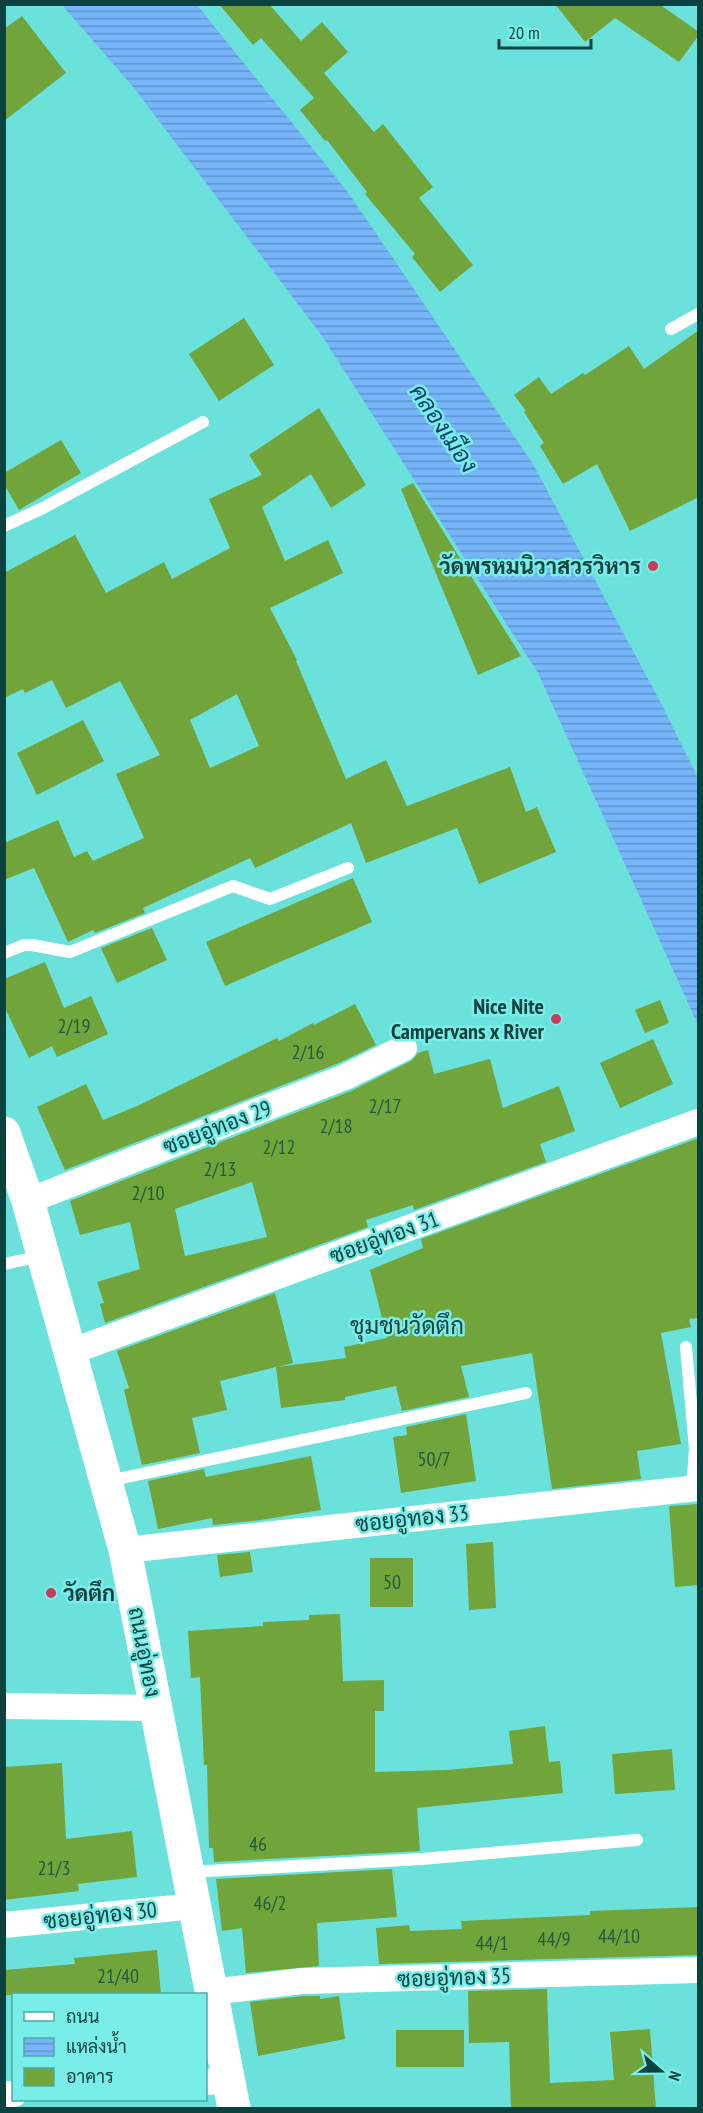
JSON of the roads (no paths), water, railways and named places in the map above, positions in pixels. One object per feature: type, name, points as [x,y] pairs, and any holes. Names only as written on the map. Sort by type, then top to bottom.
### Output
[{"type":"main road","name":"ถนนอู่ทอง","points":[[4,1133],[28,1201],[125,1550],[211,1992],[223,2091]]},
{"type":"street","name":"ซอยอู่ทอง 29","points":[[28,1201],[345,1077],[404,1048]]},
{"type":"street","name":"ซอยอู่ทอง 31","points":[[70,1352],[699,1122]]},
{"type":"street","name":"ซอยอู่ทอง 33","points":[[125,1550],[695,1489]]},
{"type":"street","points":[[4,1706],[156,1708]]},
{"type":"street","name":"ซอยอู่ทอง 30","points":[[4,1925],[195,1906]]},
{"type":"street","name":"ซอยอู่ทอง 35","points":[[211,1992],[302,1981],[699,1970]]},
{"type":"lane","points":[[671,329],[699,314]]},
{"type":"lane","points":[[4,526],[43,508],[203,422]]},
{"type":"lane","points":[[4,953],[24,945],[70,952],[233,886],[270,899],[348,868]]},
{"type":"lane","points":[[4,1264],[43,1256]]},
{"type":"lane","points":[[686,1347],[695,1449],[695,1489]]},
{"type":"lane","points":[[107,1481],[526,1393]]},
{"type":"lane","points":[[188,1872],[423,1859],[637,1840]]},
{"type":"water","name":"คลองเมือง","points":[[62,5],[197,5],[347,191],[533,464],[662,705],[698,778],[698,1025],[538,673],[322,336],[134,88]]},
{"type":"place","name":"วัดพรหมนิวาสวรวิหาร","points":[[653,566]]},
{"type":"place","name":"Nice Nite Campervans x River","points":[[556,1019]]},
{"type":"place","name":"วัดตึก","points":[[51,1593]]},
{"type":"district","name":"ชุมชนวัดตึก","points":[[407,1325]]}]
